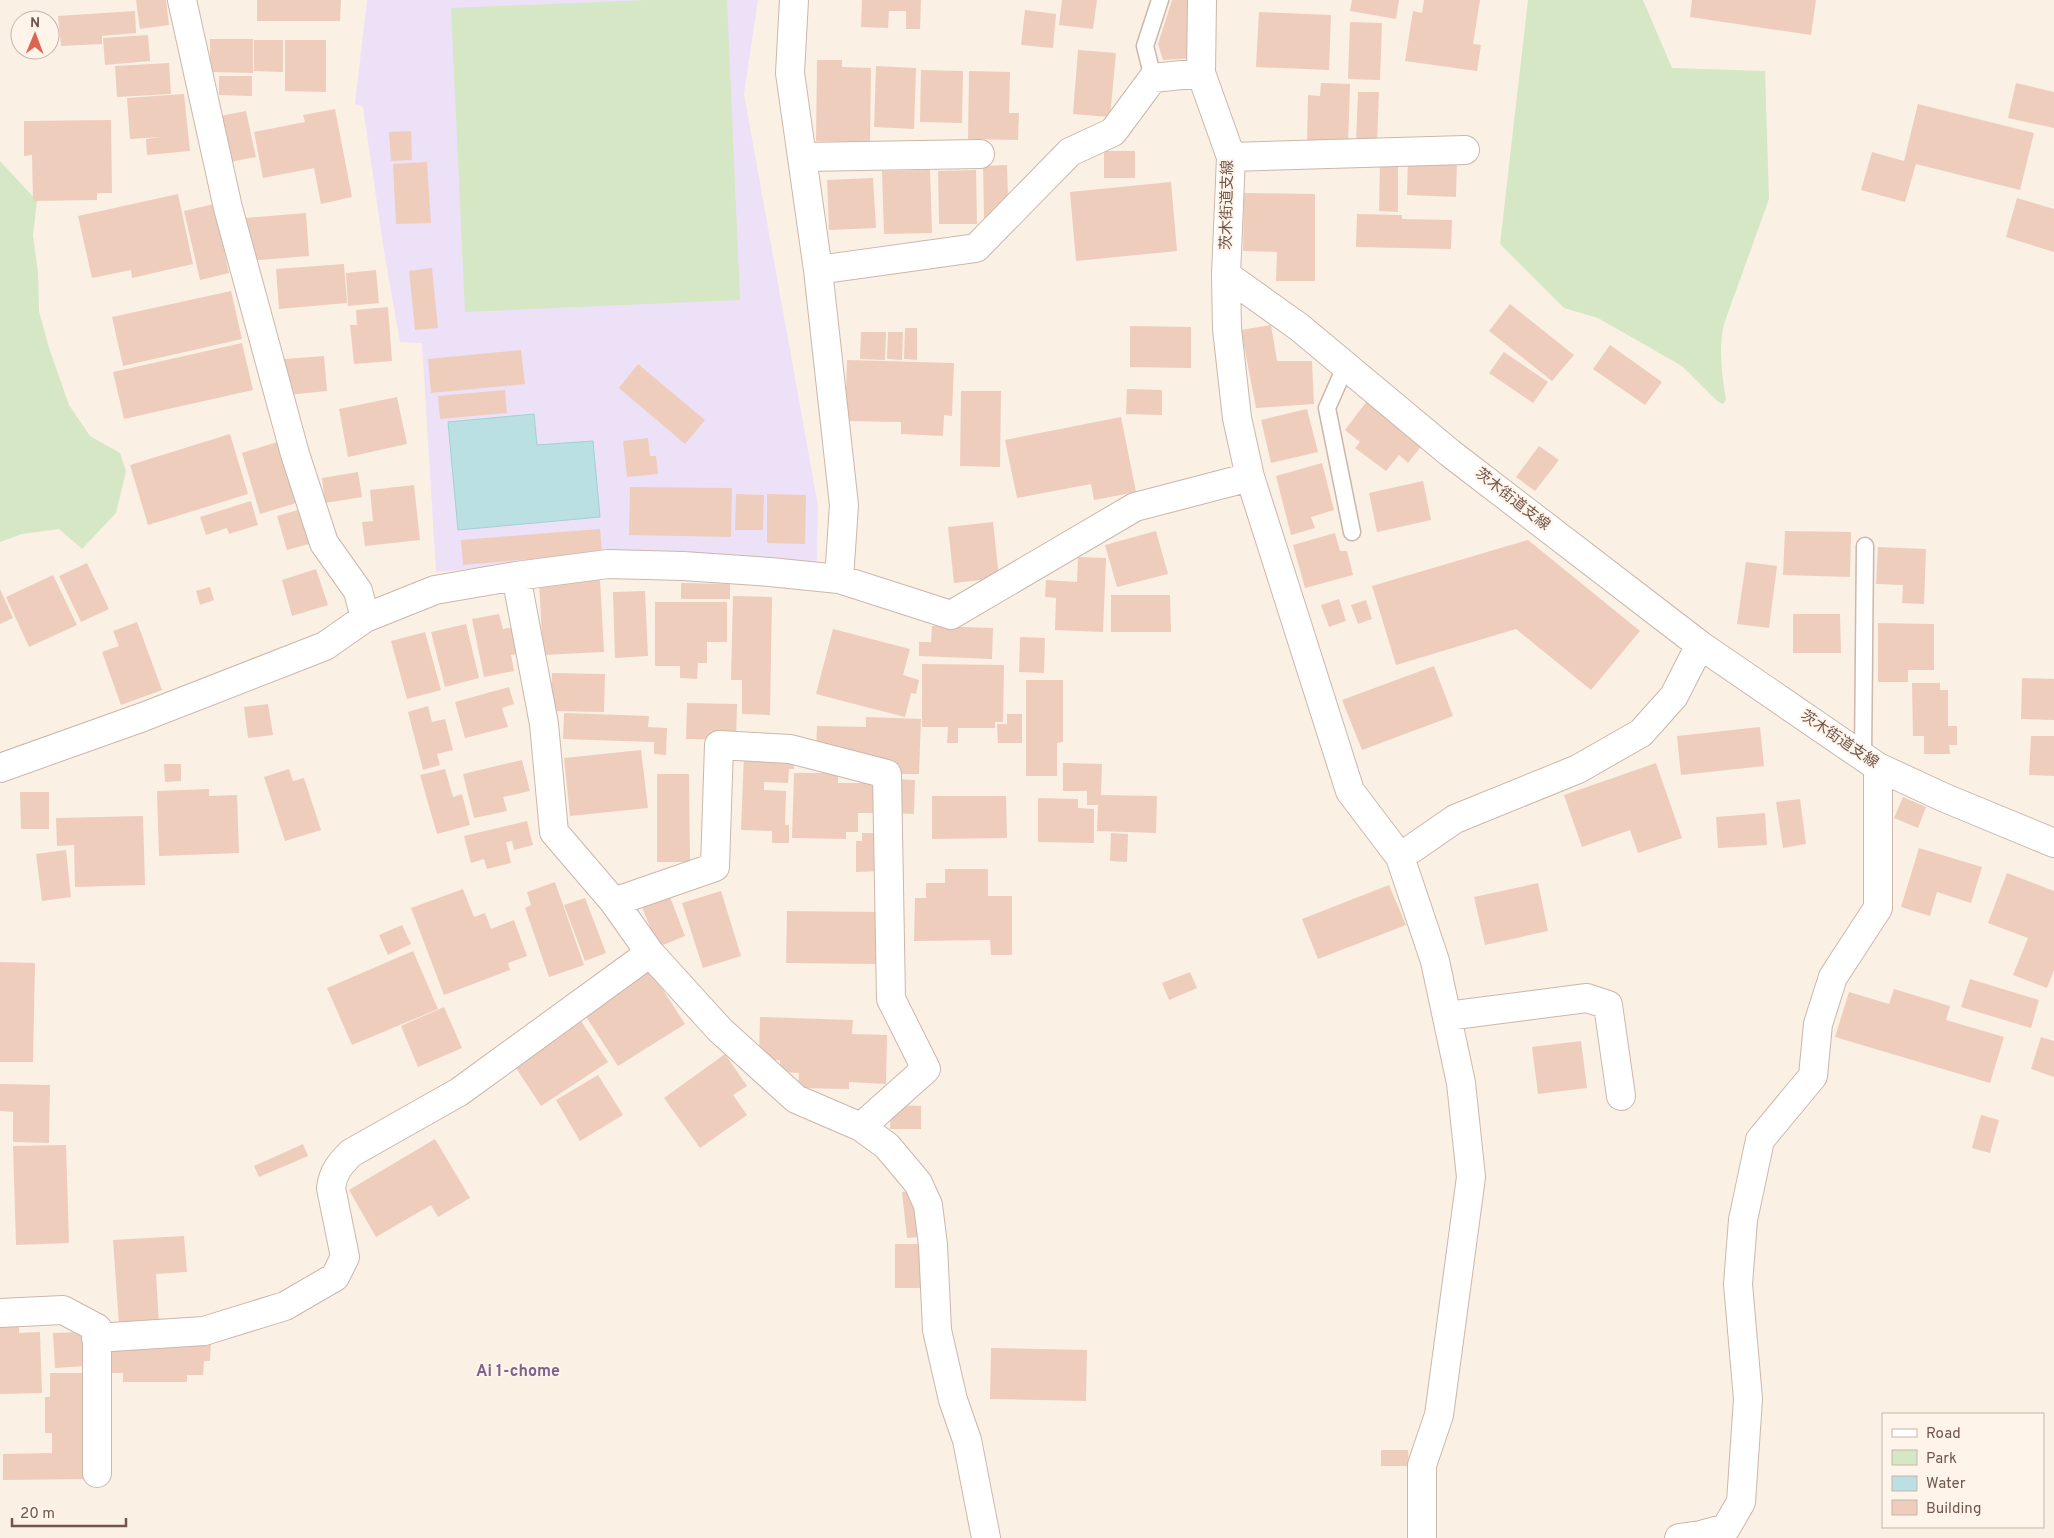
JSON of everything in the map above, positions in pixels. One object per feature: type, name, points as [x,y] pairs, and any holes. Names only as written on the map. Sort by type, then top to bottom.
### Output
[{"type":"street","points":[[182,0],[228,208],[295,454],[324,543],[358,591],[365,618]]},
{"type":"street","points":[[794,0],[790,72],[818,270],[844,505],[839,579]]},
{"type":"street","name":"茨木街道支線","points":[[1202,0],[1201,73],[1231,157],[1226,275],[1299,327],[1450,452],[1700,645],[1870,762],[1945,798],[2054,843]]},
{"type":"street","points":[[818,270],[976,248],[1070,152],[1113,132],[1153,78],[1201,73]]},
{"type":"street","points":[[1231,157],[1465,150]]},
{"type":"street","points":[[802,157],[980,154]]},
{"type":"street","points":[[1226,275],[1227,329],[1237,418],[1250,477],[1350,791],[1400,857],[1435,961],[1461,1083],[1471,1177],[1439,1415],[1422,1465],[1422,1538]]},
{"type":"street","points":[[0,768],[143,717],[325,646],[365,618],[434,590],[516,576],[608,564],[683,566],[839,579],[951,614],[1135,507],[1250,477]]},
{"type":"street","points":[[516,576],[544,724],[554,832],[614,902],[650,953],[720,1030],[796,1099],[861,1127],[887,1146],[918,1183],[928,1206],[933,1245],[936,1330],[953,1400],[967,1440],[986,1538]]},
{"type":"street","points":[[1400,857],[1455,819],[1578,769],[1641,733],[1674,696],[1700,645]]},
{"type":"street","points":[[614,902],[715,866],[719,746],[790,749],[887,774],[891,999],[926,1069],[861,1127]]},
{"type":"street","points":[[1679,1538],[1702,1535],[1726,1528],[1741,1502],[1748,1399],[1738,1284],[1743,1220],[1760,1140],[1813,1076],[1818,1024],[1833,977],[1878,908],[1870,762]]},
{"type":"street","points":[[96,1338],[204,1331],[285,1306],[335,1277],[345,1258],[332,1188],[334,1173],[339,1165],[351,1153],[459,1092],[650,953]]},
{"type":"street","points":[[1447,1016],[1587,998],[1608,1004],[1621,1096]]},
{"type":"street","points":[[0,1313],[63,1310],[97,1328],[97,1473]]},
{"type":"lane","points":[[1153,78],[1145,46],[1160,0]]},
{"type":"lane","points":[[1346,365],[1327,408],[1352,532]]},
{"type":"lane","points":[[1865,546],[1870,762]]},
{"type":"shaded area","points":[[367,0],[758,0],[744,94],[818,506],[817,561],[810,568],[621,555],[436,572],[422,343],[400,342],[384,251],[363,107],[355,104]]},
{"type":"green space","points":[[648,0],[727,0],[740,300],[465,312],[451,8]]},
{"type":"green space","points":[[1528,0],[1643,0],[1672,68],[1765,71],[1769,199],[1724,324],[1721,353],[1726,400],[1723,404],[1717,401],[1682,366],[1598,318],[1564,308],[1500,244]]},
{"type":"green space","points":[[0,161],[37,201],[33,235],[38,273],[39,311],[49,348],[69,405],[90,436],[120,453],[126,471],[116,513],[82,549],[59,529],[22,534],[0,542]]},
{"type":"water","points":[[534,414],[537,445],[593,441],[600,517],[458,530],[448,422]]},
{"type":"building","points":[[136,0],[166,0],[169,25],[140,29]]},
{"type":"building","points":[[257,0],[341,0],[340,21],[257,21]]},
{"type":"building","points":[[862,0],[921,0],[920,29],[906,29],[906,11],[889,11],[888,28],[861,27]]},
{"type":"building","points":[[1062,0],[1097,0],[1093,29],[1059,25]]},
{"type":"building","points":[[1172,0],[1192,0],[1196,58],[1163,60],[1158,44]]},
{"type":"building","points":[[1352,0],[1399,0],[1396,19],[1350,11]]},
{"type":"building","points":[[1424,0],[1480,0],[1473,44],[1481,45],[1477,71],[1405,61],[1413,11],[1422,13]]},
{"type":"building","points":[[1692,0],[1816,0],[1811,35],[1690,17]]},
{"type":"building","points":[[1025,10],[1056,14],[1053,48],[1021,45]]},
{"type":"building","points":[[135,11],[136,33],[102,36],[102,44],[61,46],[60,16]]},
{"type":"building","points":[[1259,12],[1331,15],[1329,70],[1256,67]]},
{"type":"building","points":[[1350,22],[1382,23],[1380,80],[1348,79]]},
{"type":"building","points":[[148,35],[150,61],[105,65],[103,38]]},
{"type":"building","points":[[210,39],[253,39],[253,73],[210,72]]},
{"type":"building","points":[[254,40],[283,40],[283,72],[254,71]]},
{"type":"building","points":[[285,40],[326,40],[326,92],[285,91]]},
{"type":"building","points":[[1078,50],[1116,53],[1110,117],[1073,114]]},
{"type":"building","points":[[817,60],[842,60],[842,67],[871,68],[870,142],[816,141]]},
{"type":"building","points":[[169,63],[171,94],[117,97],[115,66]]},
{"type":"building","points":[[876,66],[916,68],[914,129],[874,127]]},
{"type":"building","points":[[921,70],[963,71],[962,123],[920,122]]},
{"type":"building","points":[[969,71],[1010,72],[1009,113],[1019,113],[1018,140],[968,139]]},
{"type":"building","points":[[219,76],[252,76],[252,96],[219,95]]},
{"type":"building","points":[[1321,83],[1350,84],[1348,146],[1307,144],[1308,95],[1320,96]]},
{"type":"building","points":[[2016,83],[2054,92],[2054,128],[2008,118]]},
{"type":"building","points":[[1358,92],[1379,92],[1377,143],[1356,143]]},
{"type":"building","points":[[184,94],[190,151],[147,155],[146,139],[160,137],[130,139],[127,98]]},
{"type":"building","points":[[1918,104],[2034,133],[2020,190],[1916,164],[1905,202],[1861,190],[1872,152],[1904,161]]},
{"type":"building","points":[[335,109],[352,197],[321,204],[314,168],[263,178],[254,132],[305,122],[303,115]]},
{"type":"building","points":[[246,111],[256,157],[230,162],[220,116]]},
{"type":"building","points":[[111,120],[112,193],[97,193],[97,200],[33,201],[32,155],[24,156],[24,121]]},
{"type":"building","points":[[411,131],[412,160],[391,161],[389,132]]},
{"type":"building","points":[[1104,151],[1135,151],[1135,178],[1104,178]]},
{"type":"building","points":[[1408,158],[1457,159],[1456,197],[1407,195]]},
{"type":"building","points":[[427,162],[431,223],[396,224],[393,164]]},
{"type":"building","points":[[1380,162],[1398,162],[1398,212],[1379,211]]},
{"type":"building","points":[[1007,165],[1008,199],[994,218],[984,218],[983,166]]},
{"type":"building","points":[[930,170],[932,233],[884,234],[882,171]]},
{"type":"building","points":[[976,170],[977,224],[939,224],[938,171]]},
{"type":"building","points":[[873,178],[876,228],[829,230],[827,180]]},
{"type":"building","points":[[1171,182],[1177,251],[1076,261],[1070,192]]},
{"type":"building","points":[[1244,193],[1315,194],[1315,281],[1276,281],[1277,252],[1243,251]]},
{"type":"building","points":[[178,194],[193,264],[132,278],[131,270],[92,278],[78,216]]},
{"type":"building","points":[[2017,198],[2054,209],[2054,252],[2006,237]]},
{"type":"building","points":[[214,204],[229,273],[200,280],[184,211]]},
{"type":"building","points":[[306,213],[309,256],[247,261],[244,218]]},
{"type":"building","points":[[1357,214],[1402,215],[1402,219],[1452,220],[1451,249],[1356,247]]},
{"type":"building","points":[[344,264],[347,303],[279,309],[276,269]]},
{"type":"building","points":[[432,268],[438,328],[415,330],[409,271]]},
{"type":"building","points":[[376,270],[379,303],[348,306],[346,273]]},
{"type":"building","points":[[231,291],[242,339],[123,366],[112,317]]},
{"type":"building","points":[[1510,304],[1574,355],[1552,381],[1489,331]]},
{"type":"building","points":[[388,307],[392,361],[354,364],[350,325],[357,325],[356,310]]},
{"type":"building","points":[[1271,325],[1277,361],[1312,361],[1314,404],[1256,408],[1241,330]]},
{"type":"building","points":[[1130,326],[1191,327],[1191,368],[1130,367]]},
{"type":"building","points":[[905,328],[917,328],[917,360],[904,359]]},
{"type":"building","points":[[861,332],[886,332],[885,360],[860,359]]},
{"type":"building","points":[[888,332],[903,332],[902,360],[887,359]]},
{"type":"building","points":[[242,343],[253,390],[124,419],[113,372]]},
{"type":"building","points":[[1610,345],[1662,382],[1645,405],[1593,369]]},
{"type":"building","points":[[521,350],[525,384],[431,393],[428,359]]},
{"type":"building","points":[[1504,352],[1548,382],[1533,403],[1489,373]]},
{"type":"building","points":[[324,356],[327,391],[287,395],[284,359]]},
{"type":"building","points":[[847,360],[954,363],[952,416],[944,415],[943,436],[901,434],[901,422],[845,421]]},
{"type":"building","points":[[638,364],[705,420],[685,444],[619,388]]},
{"type":"building","points":[[1127,389],[1162,390],[1162,415],[1126,414]]},
{"type":"building","points":[[505,390],[507,413],[440,419],[438,396]]},
{"type":"building","points":[[961,391],[1001,391],[1000,467],[960,466]]},
{"type":"building","points":[[397,397],[407,444],[348,457],[339,409]]},
{"type":"building","points":[[1367,401],[1423,444],[1408,463],[1399,455],[1386,471],[1355,448],[1360,442],[1345,430]]},
{"type":"building","points":[[1307,409],[1318,452],[1271,463],[1261,420]]},
{"type":"building","points":[[1121,417],[1136,492],[1094,500],[1091,484],[1017,498],[1005,440]]},
{"type":"building","points":[[230,434],[248,494],[148,525],[130,465]]},
{"type":"building","points":[[648,438],[650,456],[656,456],[658,474],[627,477],[623,441]]},
{"type":"building","points":[[277,442],[296,503],[260,514],[242,453]]},
{"type":"building","points":[[1539,446],[1559,460],[1535,491],[1516,477]]},
{"type":"building","points":[[1322,463],[1334,510],[1311,517],[1315,528],[1291,535],[1276,476]]},
{"type":"building","points":[[358,472],[362,497],[325,503],[322,478]]},
{"type":"building","points":[[1423,481],[1431,520],[1377,532],[1369,493]]},
{"type":"building","points":[[414,485],[420,540],[365,546],[362,522],[373,521],[370,490]]},
{"type":"building","points":[[630,487],[732,488],[731,537],[629,535]]},
{"type":"building","points":[[736,494],[764,495],[763,530],[735,530]]},
{"type":"building","points":[[767,494],[806,495],[805,544],[767,543]]},
{"type":"building","points":[[251,501],[258,525],[229,534],[227,528],[206,535],[200,517]]},
{"type":"building","points":[[298,510],[309,544],[287,550],[277,516]]},
{"type":"building","points":[[993,522],[999,578],[954,583],[948,527]]},
{"type":"building","points":[[600,529],[602,553],[463,565],[461,540]]},
{"type":"building","points":[[1156,531],[1168,574],[1117,587],[1105,545]]},
{"type":"building","points":[[1785,531],[1851,532],[1850,577],[1783,575]]},
{"type":"building","points":[[1335,533],[1340,551],[1347,551],[1353,575],[1305,588],[1293,545]]},
{"type":"building","points":[[1528,540],[1640,631],[1591,690],[1516,629],[1396,665],[1372,586]]},
{"type":"building","points":[[1878,547],[1926,549],[1924,604],[1902,603],[1903,585],[1876,584]]},
{"type":"building","points":[[1078,557],[1106,558],[1103,632],[1055,630],[1056,598],[1045,597],[1046,580],[1077,582]]},
{"type":"building","points":[[1746,562],[1777,566],[1769,628],[1737,624]]},
{"type":"building","points":[[87,563],[109,609],[81,622],[59,576]]},
{"type":"building","points":[[316,569],[328,605],[292,616],[282,580]]},
{"type":"building","points":[[53,575],[77,625],[29,647],[6,597]]},
{"type":"building","points":[[600,579],[604,652],[543,655],[539,582]]},
{"type":"building","points":[[681,583],[730,584],[730,599],[681,599]]},
{"type":"building","points":[[210,587],[214,600],[200,605],[196,591]]},
{"type":"building","points":[[0,589],[13,618],[0,624]]},
{"type":"building","points":[[645,591],[648,656],[615,658],[613,592]]},
{"type":"building","points":[[1111,595],[1170,595],[1171,632],[1111,632]]},
{"type":"building","points":[[733,596],[772,597],[770,715],[742,714],[742,680],[731,680]]},
{"type":"building","points":[[1339,599],[1346,621],[1329,627],[1321,605]]},
{"type":"building","points":[[1366,600],[1372,619],[1358,624],[1351,605]]},
{"type":"building","points":[[655,602],[727,602],[727,642],[707,642],[707,663],[698,663],[697,679],[680,678],[680,666],[655,666]]},
{"type":"building","points":[[499,614],[503,629],[513,627],[519,654],[511,655],[514,671],[484,677],[472,619]]},
{"type":"building","points":[[1793,614],[1840,614],[1841,653],[1793,653]]},
{"type":"building","points":[[137,622],[162,690],[121,705],[102,652],[119,646],[113,631]]},
{"type":"building","points":[[1878,623],[1934,624],[1934,670],[1908,670],[1908,682],[1878,682]]},
{"type":"building","points":[[466,624],[479,678],[445,687],[431,632]]},
{"type":"building","points":[[932,626],[993,628],[992,659],[919,656],[919,642],[931,642]]},
{"type":"building","points":[[833,629],[910,649],[903,675],[919,680],[916,694],[911,693],[905,717],[816,694]]},
{"type":"building","points":[[425,632],[441,690],[407,699],[391,641]]},
{"type":"building","points":[[1020,637],[1045,638],[1044,673],[1019,672]]},
{"type":"building","points":[[922,664],[1004,665],[1003,722],[995,722],[995,728],[958,728],[958,743],[947,743],[948,727],[922,727]]},
{"type":"building","points":[[1434,666],[1453,716],[1362,750],[1342,700]]},
{"type":"building","points":[[552,673],[605,674],[604,712],[551,711]]},
{"type":"building","points":[[2022,678],[2054,679],[2054,720],[2021,719]]},
{"type":"building","points":[[1026,680],[1063,680],[1063,742],[1057,743],[1057,776],[1026,776]]},
{"type":"building","points":[[1912,683],[1940,683],[1940,690],[1948,690],[1948,726],[1957,726],[1957,745],[1949,745],[1950,754],[1924,754],[1924,736],[1913,736]]},
{"type":"building","points":[[509,687],[514,704],[502,708],[508,727],[465,738],[455,702]]},
{"type":"building","points":[[687,703],[737,704],[736,740],[686,739]]},
{"type":"building","points":[[268,704],[273,735],[248,738],[244,707]]},
{"type":"building","points":[[428,706],[432,722],[445,719],[453,750],[437,754],[440,765],[423,770],[408,712]]},
{"type":"building","points":[[564,713],[649,716],[648,727],[667,728],[666,755],[654,754],[654,742],[563,739]]},
{"type":"building","points":[[1007,714],[1022,714],[1022,743],[998,743],[997,724],[1007,724]]},
{"type":"building","points":[[866,717],[921,719],[919,774],[898,774],[816,748],[817,726],[866,727]]},
{"type":"building","points":[[1760,727],[1764,766],[1681,775],[1677,736]]},
{"type":"building","points":[[2031,736],[2054,736],[2054,776],[2029,775]]},
{"type":"building","points":[[641,750],[648,808],[570,816],[564,758]]},
{"type":"building","points":[[744,755],[794,756],[794,769],[789,769],[788,783],[764,782],[764,790],[786,791],[785,825],[789,825],[789,843],[772,843],[772,831],[741,830]]},
{"type":"building","points":[[522,760],[530,791],[503,797],[507,811],[474,818],[463,774]]},
{"type":"building","points":[[1063,763],[1102,764],[1101,795],[1157,796],[1156,833],[1097,831],[1098,805],[1087,805],[1087,791],[1063,791]]},
{"type":"building","points":[[1656,763],[1682,838],[1638,853],[1630,830],[1582,847],[1564,795]]},
{"type":"building","points":[[164,764],[181,764],[181,781],[165,782]]},
{"type":"building","points":[[289,769],[293,781],[304,778],[321,830],[285,841],[264,777]]},
{"type":"building","points":[[445,769],[453,797],[462,794],[470,825],[437,834],[420,775]]},
{"type":"building","points":[[794,773],[838,773],[838,783],[873,783],[873,813],[858,813],[858,832],[846,832],[846,839],[792,838]]},
{"type":"building","points":[[657,774],[689,774],[690,862],[657,862]]},
{"type":"building","points":[[893,779],[915,780],[914,814],[892,813]]},
{"type":"building","points":[[209,789],[209,796],[237,795],[239,853],[159,856],[157,791]]},
{"type":"building","points":[[20,792],[49,792],[49,829],[21,829]]},
{"type":"building","points":[[932,796],[1006,796],[1007,838],[932,839]]},
{"type":"building","points":[[1903,797],[1926,807],[1918,828],[1894,818]]},
{"type":"building","points":[[1038,798],[1078,799],[1078,808],[1094,809],[1094,843],[1038,842]]},
{"type":"building","points":[[1800,799],[1806,844],[1783,848],[1776,802]]},
{"type":"building","points":[[1765,813],[1767,845],[1718,848],[1716,817]]},
{"type":"building","points":[[143,816],[145,885],[75,887],[74,845],[57,846],[56,818]]},
{"type":"building","points":[[527,821],[533,845],[514,850],[512,841],[506,842],[511,863],[487,869],[484,859],[471,863],[464,836]]},
{"type":"building","points":[[862,833],[881,833],[880,871],[856,872],[856,841],[862,841]]},
{"type":"building","points":[[1111,833],[1128,834],[1127,862],[1110,861]]},
{"type":"building","points":[[1919,848],[1982,867],[1971,903],[1937,892],[1930,916],[1901,907]]},
{"type":"building","points":[[66,850],[71,897],[42,901],[36,854]]},
{"type":"building","points":[[945,869],[988,869],[988,896],[1012,896],[1012,955],[991,955],[990,940],[914,941],[915,898],[926,898],[926,883],[945,883]]},
{"type":"building","points":[[2007,873],[2054,891],[2054,970],[2047,988],[2013,975],[2028,938],[1988,923]]},
{"type":"building","points":[[555,882],[584,965],[549,977],[525,908],[531,905],[527,892]]},
{"type":"building","points":[[1538,883],[1548,931],[1485,945],[1474,897]]},
{"type":"building","points":[[1389,885],[1406,925],[1318,959],[1302,919]]},
{"type":"building","points":[[463,889],[474,917],[485,913],[491,929],[514,920],[527,956],[508,963],[510,970],[444,995],[411,908]]},
{"type":"building","points":[[721,891],[741,956],[703,968],[682,903]]},
{"type":"building","points":[[670,897],[685,936],[658,947],[642,907]]},
{"type":"building","points":[[585,898],[606,953],[585,961],[564,905]]},
{"type":"building","points":[[787,911],[881,912],[880,964],[786,963]]},
{"type":"building","points":[[402,925],[411,944],[388,955],[379,935]]},
{"type":"building","points":[[413,951],[438,1009],[352,1045],[327,988]]},
{"type":"building","points":[[0,962],[35,963],[33,1062],[0,1062]]},
{"type":"building","points":[[650,970],[685,1024],[618,1066],[583,1012]]},
{"type":"building","points":[[1190,972],[1197,988],[1169,1000],[1162,983]]},
{"type":"building","points":[[1970,979],[2039,1000],[2031,1028],[1961,1007]]},
{"type":"building","points":[[1894,989],[1950,1006],[1946,1020],[2004,1037],[1990,1083],[1835,1037],[1849,992],[1889,1004]]},
{"type":"building","points":[[444,1007],[462,1048],[418,1067],[401,1026]]},
{"type":"building","points":[[760,1017],[853,1020],[852,1034],[887,1035],[886,1084],[849,1082],[849,1089],[798,1088],[799,1073],[780,1072],[780,1060],[759,1060]]},
{"type":"building","points":[[581,1021],[608,1062],[541,1106],[514,1065]]},
{"type":"building","points":[[2041,1037],[2054,1041],[2054,1077],[2031,1069]]},
{"type":"building","points":[[1581,1041],[1587,1088],[1538,1094],[1532,1047]]},
{"type":"building","points":[[725,1054],[747,1086],[733,1095],[747,1115],[700,1148],[664,1098]]},
{"type":"building","points":[[598,1075],[623,1115],[580,1141],[556,1100]]},
{"type":"building","points":[[0,1084],[50,1085],[49,1143],[13,1142],[13,1112],[0,1111]]},
{"type":"building","points":[[891,1105],[921,1106],[921,1129],[890,1129]]},
{"type":"building","points":[[1981,1115],[1999,1120],[1990,1153],[1972,1148]]},
{"type":"building","points":[[435,1139],[470,1198],[438,1217],[431,1205],[376,1237],[349,1190]]},
{"type":"building","points":[[303,1144],[308,1156],[259,1177],[254,1166]]},
{"type":"building","points":[[66,1145],[69,1243],[16,1245],[13,1146]]},
{"type":"building","points":[[916,1191],[920,1237],[907,1238],[902,1192]]},
{"type":"building","points":[[184,1236],[187,1272],[156,1274],[159,1323],[119,1325],[113,1240]]},
{"type":"building","points":[[895,1244],[925,1244],[926,1288],[895,1288]]},
{"type":"building","points":[[19,1324],[19,1333],[40,1332],[42,1393],[0,1394],[0,1325]]},
{"type":"building","points":[[84,1332],[85,1366],[55,1368],[53,1333]]},
{"type":"building","points":[[109,1342],[211,1343],[210,1361],[204,1361],[203,1375],[187,1375],[187,1382],[123,1382],[123,1373],[109,1373]]},
{"type":"building","points":[[991,1348],[1087,1350],[1086,1401],[990,1399]]},
{"type":"building","points":[[50,1373],[91,1373],[91,1479],[3,1480],[3,1454],[52,1453],[52,1433],[45,1433],[45,1397],[50,1397]]},
{"type":"building","points":[[1381,1450],[1408,1450],[1409,1466],[1381,1466]]},
{"type":"district","name":"Ai 1-chome","points":[[518,1372]]}]
